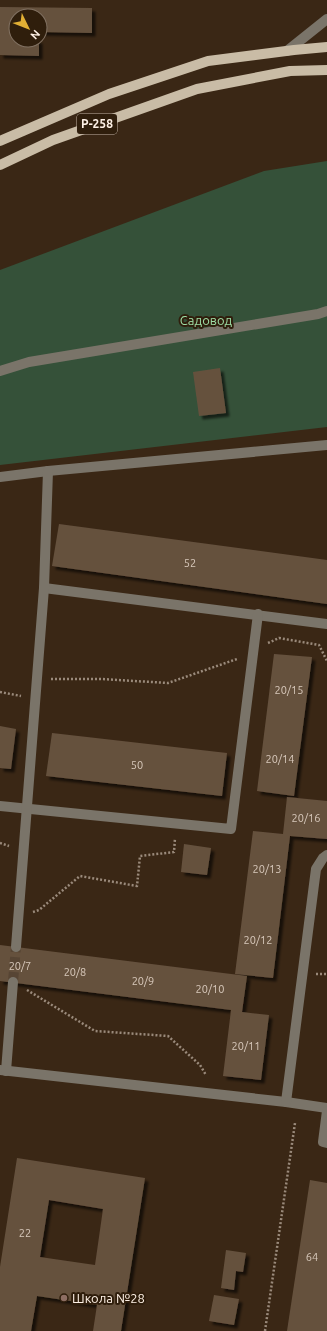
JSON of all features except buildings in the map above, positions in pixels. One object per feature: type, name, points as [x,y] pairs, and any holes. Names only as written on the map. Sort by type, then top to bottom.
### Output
[{"type":"main road","points":[[0,141],[109,94],[201,64],[287,51],[327,47]]},
{"type":"main road","name":"Р-258","points":[[0,165],[53,140],[197,89],[290,71],[327,70]]},
{"type":"street","points":[[287,51],[327,20]]},
{"type":"street","points":[[0,371],[29,362],[318,314],[327,311]]},
{"type":"street","points":[[0,477],[48,471],[327,445]]},
{"type":"street","points":[[16,947],[28,809],[44,588],[48,471]]},
{"type":"street","points":[[44,588],[258,614],[327,624]]},
{"type":"street","points":[[0,806],[231,829],[258,614]]},
{"type":"street","points":[[286,1102],[316,870],[323,858],[327,855]]},
{"type":"street","points":[[13,982],[3,1071],[286,1102],[327,1110],[323,1142],[327,1143]]},
{"type":"path","points":[[37,679],[100,679],[168,683],[235,660],[279,638],[319,645],[327,661]]},
{"type":"path","points":[[0,692],[26,696]]},
{"type":"path","points":[[39,910],[80,876],[137,886],[140,856],[174,852]]},
{"type":"path","points":[[13,982],[95,1031],[168,1036],[200,1065],[206,1075]]},
{"type":"path","points":[[265,1331],[295,1123]]},
{"type":"green space","name":"Садовод","points":[[327,161],[327,427],[0,465],[0,270],[264,171]]},
{"type":"tunnel","points":[[13,982],[16,947]]},
{"type":"place","name":"Школа №28","points":[[64,1298]]}]
